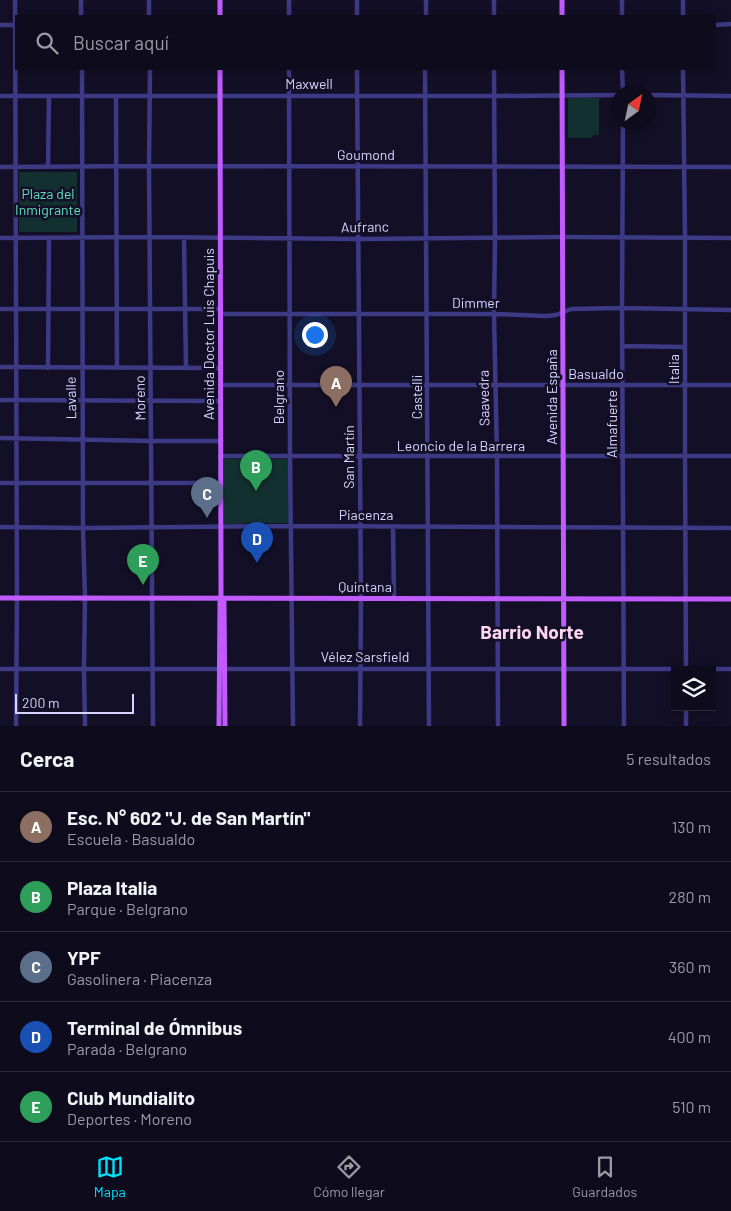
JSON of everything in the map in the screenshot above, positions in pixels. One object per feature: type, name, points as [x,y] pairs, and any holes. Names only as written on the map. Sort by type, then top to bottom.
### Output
[{"type":"main road","points":[[220,0],[220,15]]},
{"type":"main road","points":[[562,0],[562,15]]},
{"type":"main road","name":"Avenida Doctor Luis Chapuis","points":[[220,70],[221,598],[224,602],[222,668]]},
{"type":"main road","name":"Avenida España","points":[[562,70],[564,726]]},
{"type":"main road","name":"Quintana","points":[[0,598],[731,599]]},
{"type":"main road","points":[[219,726],[222,668]]},
{"type":"main road","points":[[222,668],[225,726]]},
{"type":"street","points":[[15,0],[16,15]]},
{"type":"street","points":[[81,0],[81,15]]},
{"type":"street","points":[[149,0],[149,15]]},
{"type":"street","points":[[289,0],[289,15]]},
{"type":"street","points":[[357,0],[357,15]]},
{"type":"street","points":[[426,0],[426,15]]},
{"type":"street","points":[[494,0],[494,15]]},
{"type":"street","points":[[622,0],[622,15]]},
{"type":"street","points":[[683,0],[683,15]]},
{"type":"street","points":[[716,25],[731,24]]},
{"type":"street","points":[[0,25],[15,25]]},
{"type":"street","points":[[15,70],[16,726]]},
{"type":"street","name":"Lavalle","points":[[82,70],[85,726]]},
{"type":"street","name":"Moreno","points":[[150,70],[153,726]]},
{"type":"street","name":"Belgrano","points":[[289,70],[293,726]]},
{"type":"street","name":"San Martín","points":[[357,70],[361,599],[360,726]]},
{"type":"street","name":"Castelli","points":[[425,70],[429,726]]},
{"type":"street","name":"Saavedra","points":[[494,70],[498,726]]},
{"type":"street","points":[[622,70],[623,85]]},
{"type":"street","name":"Italia","points":[[683,70],[685,167],[686,666]]},
{"type":"street","name":"Maxwell","points":[[0,96],[611,95]]},
{"type":"street","points":[[656,95],[731,96]]},
{"type":"street","points":[[48,167],[49,96]]},
{"type":"street","points":[[116,96],[117,368]]},
{"type":"street","name":"Almafuerte","points":[[623,130],[624,726]]},
{"type":"street","name":"Goumond","points":[[0,167],[731,167]]},
{"type":"street","name":"Aufranc","points":[[0,238],[731,238]]},
{"type":"street","points":[[48,238],[48,368]]},
{"type":"street","points":[[184,238],[186,368]]},
{"type":"street","name":"Dimmer","points":[[0,309],[185,309],[290,315],[494,314],[546,316],[571,309],[731,310]]},
{"type":"street","points":[[622,346],[685,347]]},
{"type":"street","points":[[0,367],[221,368]]},
{"type":"street","name":"Basualdo","points":[[221,385],[731,385]]},
{"type":"street","points":[[0,400],[83,402],[221,401]]},
{"type":"street","points":[[0,438],[221,441]]},
{"type":"street","name":"Leoncio de la Barrera","points":[[221,456],[731,456]]},
{"type":"street","points":[[0,482],[221,483]]},
{"type":"street","name":"Piacenza","points":[[0,526],[83,528],[497,526],[731,528]]},
{"type":"street","points":[[394,526],[394,599]]},
{"type":"street","name":"Vélez Sarsfield","points":[[0,669],[671,669]]},
{"type":"street","name":"Vélez Sarsfield","points":[[716,669],[731,669]]},
{"type":"street","points":[[686,711],[686,726]]},
{"type":"green space","points":[[568,98],[599,98],[599,135],[593,135],[592,138],[568,138]]},
{"type":"green space","name":"Plaza del Inmigrante","points":[[19,172],[77,172],[77,232],[19,232]]},
{"type":"green space","points":[[224,459],[288,459],[289,523],[224,524]]},
{"type":"place","name":"Esc. N° 602 \"J. de San Martín\"","points":[[336,407]]},
{"type":"place","name":"Plaza Italia","points":[[256,491]]},
{"type":"place","name":"YPF","points":[[207,518]]},
{"type":"place","name":"Terminal de Ómnibus","points":[[257,563]]},
{"type":"place","name":"Club Mundialito","points":[[143,585]]},
{"type":"district","name":"Barrio Norte","points":[[532,632]]}]
